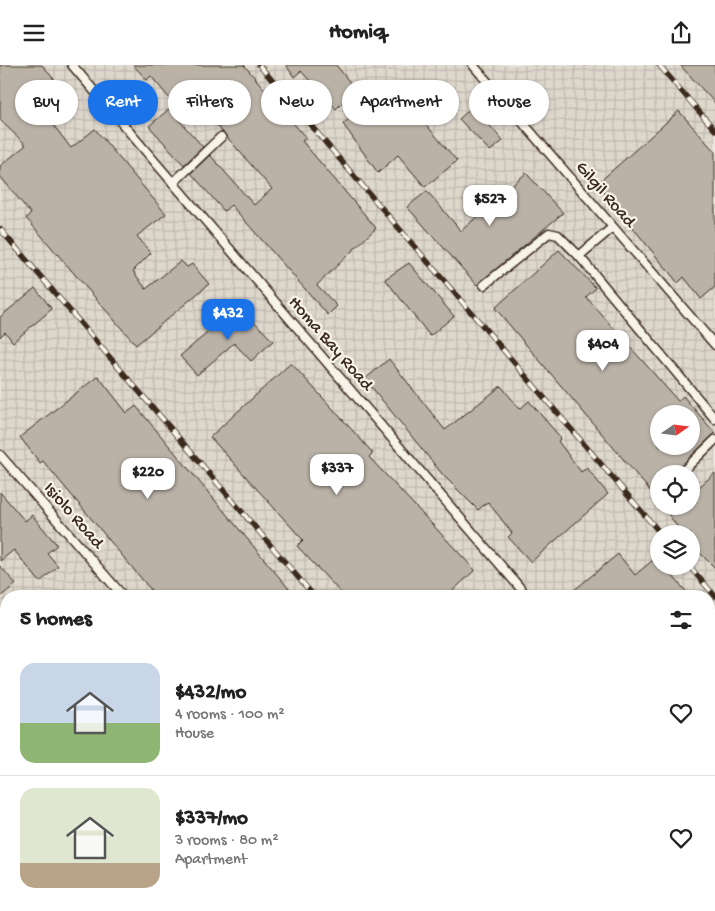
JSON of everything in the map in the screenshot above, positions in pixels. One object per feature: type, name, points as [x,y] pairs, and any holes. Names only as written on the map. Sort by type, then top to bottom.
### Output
[{"type":"lane","name":"Homa Bay Road","points":[[72,65],[522,590]]},
{"type":"lane","name":"Gilgil Road","points":[[473,65],[715,345]]},
{"type":"lane","points":[[173,183],[221,137]]},
{"type":"lane","points":[[579,256],[613,227]]},
{"type":"lane","points":[[484,285],[549,233],[558,235],[579,256],[715,419]]},
{"type":"lane","points":[[689,465],[715,440]]},
{"type":"lane","name":"Isiolo Road","points":[[0,455],[118,590]]},
{"type":"shaded area","points":[[0,65],[715,65],[715,590],[0,590]]},
{"type":"building","points":[[0,65],[42,65],[55,80],[15,80],[15,125],[53,125],[71,148],[95,129],[166,214],[137,236],[151,253],[133,271],[146,289],[181,261],[187,267],[192,264],[209,284],[136,345],[26,218],[31,214],[0,176],[0,166],[26,145],[0,120]]},
{"type":"building","points":[[133,65],[244,65],[261,85],[261,125],[295,125],[306,138],[302,141],[376,228],[317,285],[337,306],[328,315],[231,205],[224,211],[191,173],[210,155],[254,205],[272,189],[217,125],[251,125],[251,80],[168,80],[168,97],[158,85],[158,80],[154,80],[151,76],[147,80]]},
{"type":"building","points":[[286,65],[336,65],[348,80],[342,80],[342,103],[336,109],[332,105],[332,80],[309,80],[301,71],[294,77]]},
{"type":"building","points":[[680,65],[715,65],[715,103]]},
{"type":"building","points":[[168,110],[168,125],[183,125],[203,147],[184,165],[149,126],[158,125],[158,118]]},
{"type":"building","points":[[469,110],[469,125],[489,125],[503,141],[490,151],[459,119]]},
{"type":"building","points":[[679,111],[715,152],[715,287],[701,299],[684,277],[678,283],[597,184]]},
{"type":"building","points":[[344,125],[426,125],[457,161],[425,187],[398,155],[378,173]]},
{"type":"building","points":[[526,173],[563,213],[477,285],[407,207],[427,191],[461,231]]},
{"type":"building","points":[[559,250],[596,288],[586,297],[678,401],[683,396],[691,405],[650,405],[650,455],[692,455],[682,465],[650,465],[650,491],[495,308]]},
{"type":"building","points":[[409,263],[454,316],[430,336],[385,279]]},
{"type":"building","points":[[35,288],[52,309],[13,342],[5,332],[0,337],[0,317]]},
{"type":"building","points":[[239,306],[273,341],[251,361],[234,343],[197,375],[180,356]]},
{"type":"building","points":[[389,359],[445,430],[501,386],[520,409],[529,401],[561,438],[558,441],[581,472],[587,468],[608,494],[531,562],[508,537],[512,533],[488,502],[478,510],[443,475],[365,379]]},
{"type":"building","points":[[291,363],[373,453],[369,457],[475,570],[453,590],[338,590],[297,546],[303,540],[210,437]]},
{"type":"building","points":[[98,376],[127,413],[136,406],[290,590],[151,590],[43,461],[40,463],[20,437]]},
{"type":"building","points":[[700,416],[715,433],[700,448]]},
{"type":"building","points":[[715,473],[715,568],[700,553],[700,525],[676,525],[669,515],[700,515],[700,486]]},
{"type":"building","points":[[0,492],[25,521],[32,515],[57,545],[47,553],[58,566],[40,582],[14,550],[0,561]]},
{"type":"building","points":[[618,554],[635,575],[650,562],[650,575],[672,575],[685,590],[574,590]]},
{"type":"building","points":[[0,566],[16,584],[9,590],[0,590]]},
{"type":"railway","points":[[259,65],[653,525]]},
{"type":"railway","points":[[659,65],[715,130]]},
{"type":"railway","points":[[0,229],[309,590]]},
{"type":"railway","points":[[697,575],[710,590]]}]
